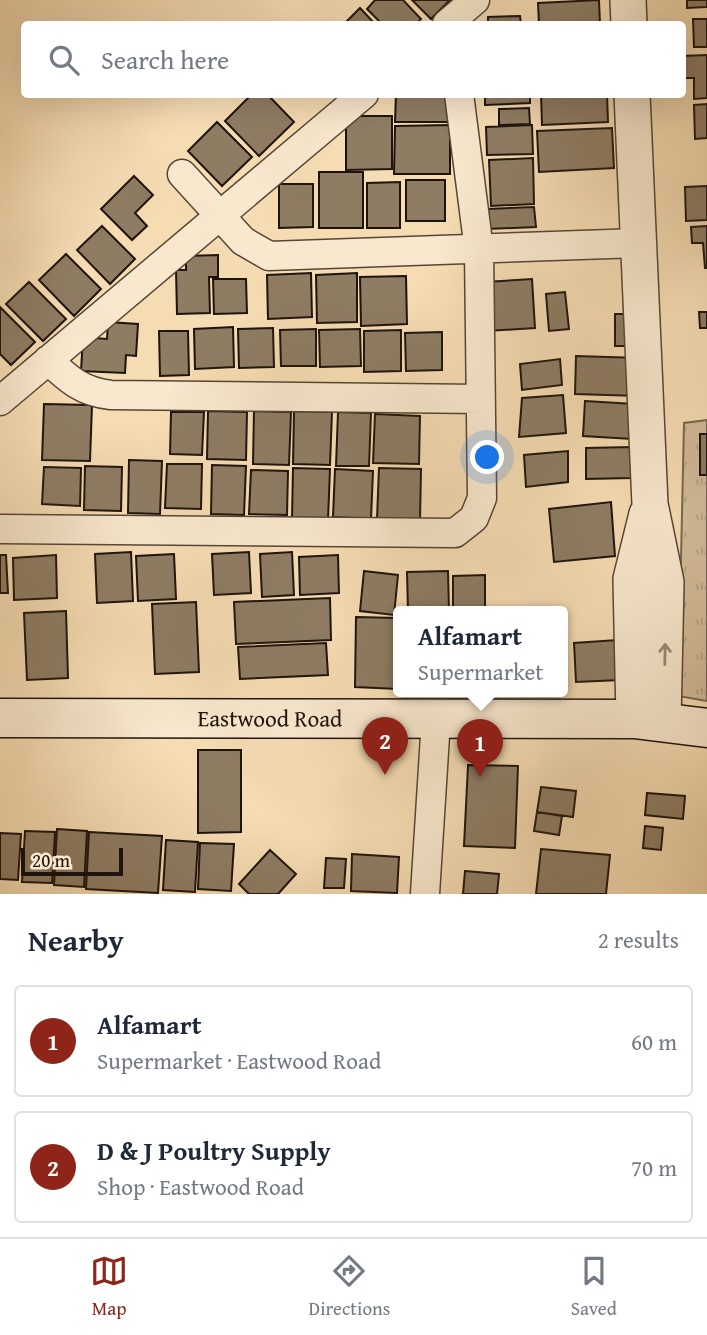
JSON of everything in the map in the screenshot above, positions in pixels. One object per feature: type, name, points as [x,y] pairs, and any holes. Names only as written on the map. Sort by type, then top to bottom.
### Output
[{"type":"main road","name":"Eastwood Road","points":[[0,718],[649,721],[707,728]]},
{"type":"street","points":[[452,21],[475,0]]},
{"type":"street","points":[[628,0],[629,21]]},
{"type":"street","points":[[0,401],[359,98]]},
{"type":"street","points":[[0,529],[455,533],[474,518],[482,498],[479,250],[460,98]]},
{"type":"street","points":[[632,98],[650,504],[631,579],[649,721]]},
{"type":"street","points":[[182,174],[243,241],[269,256],[639,243]]},
{"type":"street","points":[[48,360],[73,384],[92,393],[111,395],[480,399]]},
{"type":"street","points":[[425,894],[436,720]]},
{"type":"green space","points":[[707,420],[707,701],[678,696],[684,423]]},
{"type":"building","points":[[375,0],[403,0],[421,19],[379,21],[367,9]]},
{"type":"building","points":[[412,0],[450,0],[431,19]]},
{"type":"building","points":[[599,0],[600,21],[539,21],[538,3]]},
{"type":"building","points":[[687,0],[707,0],[707,7],[687,8]]},
{"type":"building","points":[[360,8],[372,21],[347,21]]},
{"type":"building","points":[[520,16],[521,21],[488,21],[488,17]]},
{"type":"building","points":[[693,19],[707,19],[707,47],[694,47]]},
{"type":"building","points":[[707,55],[707,98],[694,99],[694,78],[686,78],[686,56]]},
{"type":"building","points":[[248,98],[271,98],[294,122],[259,156],[225,121]]},
{"type":"building","points":[[396,98],[452,98],[452,122],[395,122]]},
{"type":"building","points":[[485,98],[530,98],[530,103],[485,105]]},
{"type":"building","points":[[541,98],[607,98],[608,122],[542,125]]},
{"type":"building","points":[[707,104],[707,138],[695,139],[694,105]]},
{"type":"building","points":[[529,108],[530,124],[499,125],[499,109]]},
{"type":"building","points":[[346,116],[392,116],[392,169],[346,170]]},
{"type":"building","points":[[217,122],[252,157],[222,186],[188,151]]},
{"type":"building","points":[[450,125],[450,174],[394,174],[395,126]]},
{"type":"building","points":[[532,125],[533,154],[487,155],[486,127]]},
{"type":"building","points":[[612,128],[614,168],[539,172],[537,131]]},
{"type":"building","points":[[533,158],[534,204],[491,206],[489,160]]},
{"type":"building","points":[[319,172],[363,172],[363,228],[319,228]]},
{"type":"building","points":[[134,176],[153,195],[135,213],[147,226],[132,240],[101,209]]},
{"type":"building","points":[[406,180],[445,180],[445,221],[406,221]]},
{"type":"building","points":[[400,182],[400,228],[367,228],[367,183]]},
{"type":"building","points":[[279,184],[313,184],[313,227],[279,228]]},
{"type":"building","points":[[707,186],[707,220],[686,221],[685,187]]},
{"type":"building","points":[[534,207],[536,227],[487,229],[487,209]]},
{"type":"building","points":[[102,226],[135,259],[110,284],[77,250]]},
{"type":"building","points":[[707,226],[705,268],[703,243],[692,243],[691,227]]},
{"type":"building","points":[[66,254],[101,289],[74,316],[39,280]]},
{"type":"building","points":[[218,255],[218,277],[209,277],[210,313],[177,314],[176,270],[186,270],[186,256]]},
{"type":"building","points":[[311,273],[312,317],[268,319],[267,275]]},
{"type":"building","points":[[357,273],[357,322],[317,323],[316,275]]},
{"type":"building","points":[[406,276],[407,324],[361,326],[360,277]]},
{"type":"building","points":[[213,279],[246,279],[247,313],[214,314]]},
{"type":"building","points":[[532,279],[535,328],[488,331],[485,282]]},
{"type":"building","points":[[29,282],[66,319],[43,341],[6,304]]},
{"type":"building","points":[[565,292],[569,329],[549,331],[546,294]]},
{"type":"building","points":[[0,307],[35,342],[11,365],[0,354]]},
{"type":"building","points":[[699,312],[707,312],[707,328],[700,328]]},
{"type":"building","points":[[615,314],[629,314],[629,346],[615,346]]},
{"type":"building","points":[[108,322],[138,324],[136,356],[126,355],[125,373],[81,371],[83,337],[107,339]]},
{"type":"building","points":[[233,327],[234,367],[195,369],[194,329]]},
{"type":"building","points":[[273,328],[274,367],[239,368],[238,329]]},
{"type":"building","points":[[316,329],[316,366],[281,366],[280,330]]},
{"type":"building","points":[[360,329],[361,366],[320,367],[319,330]]},
{"type":"building","points":[[401,330],[401,371],[364,372],[364,331]]},
{"type":"building","points":[[159,331],[188,331],[189,375],[160,376]]},
{"type":"building","points":[[442,332],[442,370],[406,371],[405,333]]},
{"type":"building","points":[[576,356],[640,358],[639,396],[575,394]]},
{"type":"building","points":[[560,359],[562,385],[522,390],[520,364]]},
{"type":"building","points":[[563,395],[566,433],[519,437],[522,398]]},
{"type":"building","points":[[585,401],[634,404],[632,439],[583,436]]},
{"type":"building","points":[[44,404],[92,405],[90,461],[42,460]]},
{"type":"building","points":[[208,411],[247,412],[246,460],[207,459]]},
{"type":"building","points":[[254,411],[291,412],[289,465],[253,464]]},
{"type":"building","points":[[294,411],[332,412],[330,465],[293,464]]},
{"type":"building","points":[[171,412],[204,412],[202,455],[170,454]]},
{"type":"building","points":[[338,412],[371,413],[369,466],[336,466]]},
{"type":"building","points":[[375,414],[420,416],[419,464],[373,463]]},
{"type":"building","points":[[700,434],[707,434],[707,475],[700,475]]},
{"type":"building","points":[[632,447],[632,478],[586,479],[586,448]]},
{"type":"building","points":[[568,451],[568,482],[526,487],[524,455]]},
{"type":"building","points":[[129,460],[162,461],[160,514],[128,513]]},
{"type":"building","points":[[167,464],[202,464],[201,509],[165,508]]},
{"type":"building","points":[[212,465],[246,466],[244,515],[211,514]]},
{"type":"building","points":[[85,466],[122,467],[121,511],[84,510]]},
{"type":"building","points":[[44,467],[81,468],[80,506],[42,504]]},
{"type":"building","points":[[293,468],[330,469],[328,520],[292,519]]},
{"type":"building","points":[[379,468],[421,469],[420,521],[377,519]]},
{"type":"building","points":[[335,469],[373,471],[371,519],[333,517]]},
{"type":"building","points":[[251,470],[288,471],[287,515],[249,514]]},
{"type":"building","points":[[611,502],[615,556],[554,562],[549,509]]},
{"type":"building","points":[[131,552],[133,601],[97,603],[95,554]]},
{"type":"building","points":[[249,552],[251,593],[214,595],[212,554]]},
{"type":"building","points":[[292,552],[294,595],[262,597],[260,554]]},
{"type":"building","points":[[174,554],[176,599],[138,601],[136,556]]},
{"type":"building","points":[[0,555],[6,555],[8,593],[0,593]]},
{"type":"building","points":[[56,555],[57,598],[14,600],[13,558]]},
{"type":"building","points":[[338,555],[339,593],[300,595],[299,557]]},
{"type":"building","points":[[364,571],[398,575],[393,615],[360,611]]},
{"type":"building","points":[[448,571],[449,606],[408,606],[407,572]]},
{"type":"building","points":[[485,575],[485,606],[453,606],[453,576]]},
{"type":"building","points":[[330,598],[331,640],[236,644],[234,602]]},
{"type":"building","points":[[196,602],[199,672],[155,674],[152,604]]},
{"type":"building","points":[[66,611],[68,678],[27,680],[24,613]]},
{"type":"building","points":[[356,617],[393,618],[393,689],[355,687]]},
{"type":"building","points":[[617,640],[620,680],[576,682],[574,643]]},
{"type":"building","points":[[326,643],[328,675],[240,679],[238,647]]},
{"type":"building","points":[[198,750],[241,750],[241,832],[198,833]]},
{"type":"building","points":[[468,765],[518,766],[515,848],[464,846]]},
{"type":"building","points":[[541,787],[576,791],[573,817],[537,812]]},
{"type":"building","points":[[647,793],[685,796],[683,819],[645,815]]},
{"type":"building","points":[[537,812],[562,816],[559,835],[534,831]]},
{"type":"building","points":[[645,826],[663,828],[661,850],[643,848]]},
{"type":"building","points":[[57,829],[87,831],[84,887],[54,885]]},
{"type":"building","points":[[25,831],[55,832],[52,883],[22,882]]},
{"type":"building","points":[[89,832],[162,836],[158,893],[86,889]]},
{"type":"building","points":[[0,833],[21,834],[18,880],[0,879]]},
{"type":"building","points":[[166,840],[198,842],[195,892],[163,890]]},
{"type":"building","points":[[200,843],[234,844],[231,891],[198,889]]},
{"type":"building","points":[[541,849],[610,855],[606,894],[536,894]]},
{"type":"building","points":[[270,850],[296,874],[278,894],[249,894],[239,884]]},
{"type":"building","points":[[352,854],[399,857],[397,893],[351,891]]},
{"type":"building","points":[[326,858],[346,859],[344,888],[324,888]]},
{"type":"building","points":[[465,871],[499,874],[497,894],[463,894]]},
{"type":"place","name":"D & J Poultry Supply","points":[[385,775]]},
{"type":"place","name":"Alfamart","points":[[480,777]]}]
